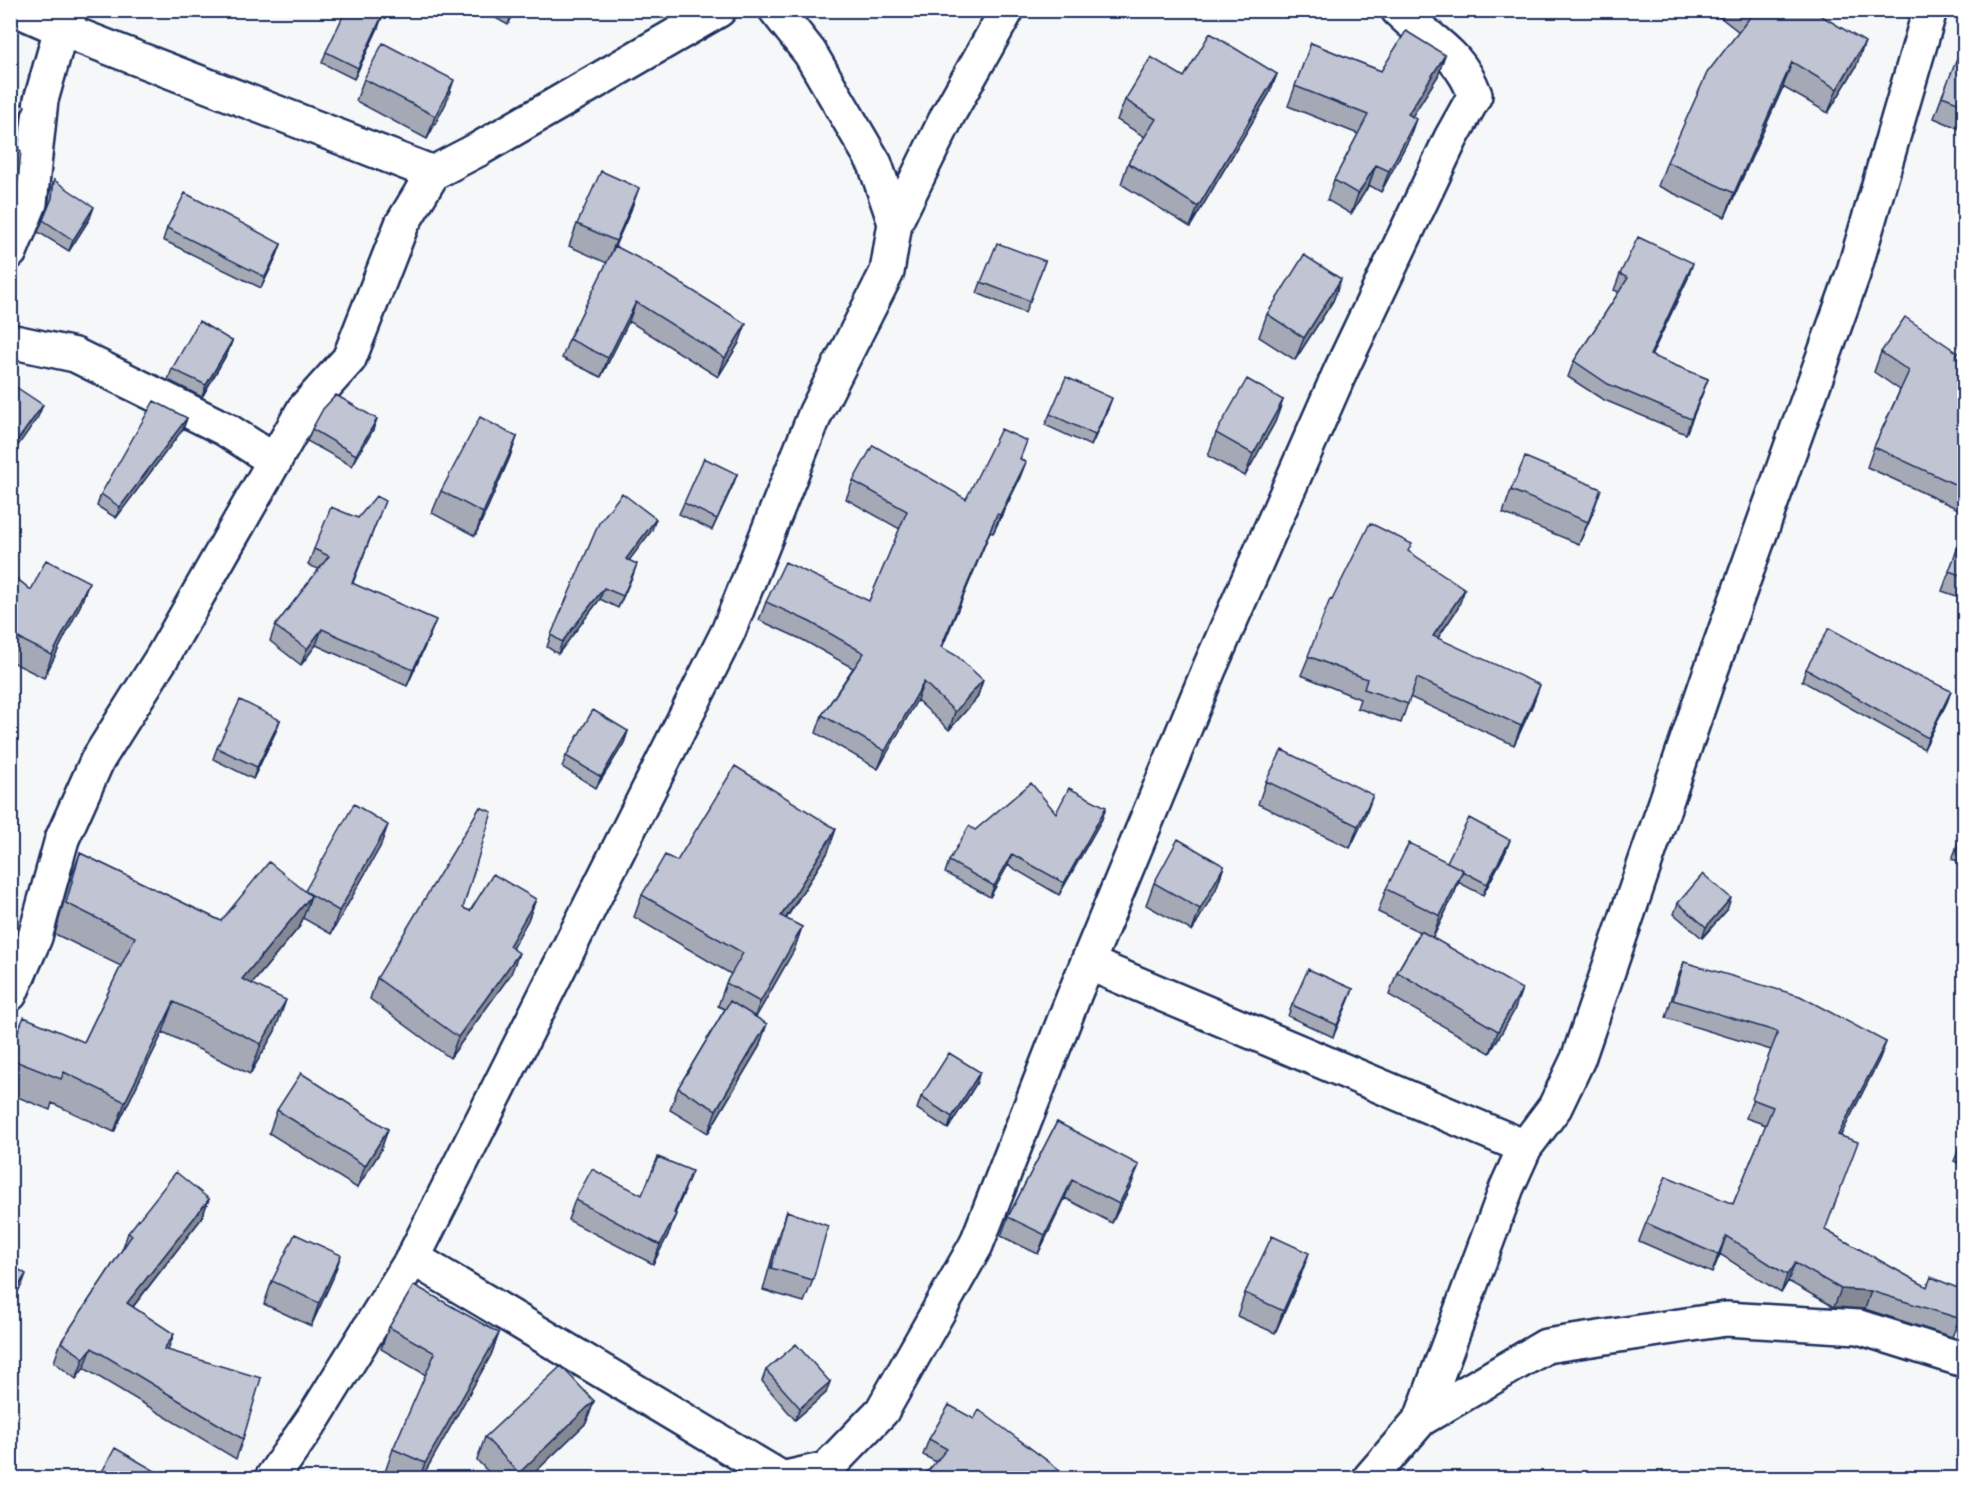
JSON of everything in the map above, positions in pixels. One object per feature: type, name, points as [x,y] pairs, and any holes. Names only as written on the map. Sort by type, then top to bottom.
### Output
[{"type":"street","points":[[18,10],[66,20],[433,173]]},
{"type":"street","points":[[10,994],[35,937],[62,839],[97,761],[163,656],[303,408],[349,359],[402,224],[433,173],[490,143],[719,10]]},
{"type":"street","points":[[776,10],[810,53],[875,165],[895,222]]},
{"type":"street","points":[[272,1479],[315,1416],[413,1258],[728,632],[816,412],[887,272],[895,222],[948,115],[1007,10]]},
{"type":"street","points":[[1421,1419],[1507,1187],[1525,1147],[1555,1107],[1578,1059],[1708,679],[1853,274],[1930,10]]},
{"type":"street","points":[[413,1258],[783,1479],[826,1469],[882,1411],[976,1245],[1088,963],[1210,667],[1331,391],[1450,138],[1475,95],[1468,76],[1452,56],[1400,12]]},
{"type":"street","points":[[10,252],[30,203],[41,100],[66,20]]},
{"type":"street","points":[[10,341],[75,355],[225,429],[275,460]]},
{"type":"street","points":[[1088,963],[1525,1147]]},
{"type":"street","points":[[1370,1479],[1421,1419],[1546,1346],[1725,1319],[1859,1327],[1965,1360]]},
{"type":"building","points":[[346,10],[370,10],[382,16],[358,68],[326,52]]},
{"type":"building","points":[[1752,10],[1812,10],[1865,42],[1837,89],[1792,62],[1734,193],[1667,162],[1707,73],[1754,12]]},
{"type":"building","points":[[1406,31],[1445,55],[1408,114],[1416,119],[1389,171],[1376,165],[1358,194],[1334,180],[1368,115],[1295,86],[1311,43],[1381,71]]},
{"type":"building","points":[[1210,33],[1277,74],[1198,207],[1128,163],[1156,119],[1125,100],[1151,57],[1184,77]]},
{"type":"building","points":[[383,43],[454,80],[435,116],[364,79]]},
{"type":"building","points":[[1963,44],[1965,45],[1965,105],[1942,96]]},
{"type":"building","points":[[10,98],[25,106],[10,130]]},
{"type":"building","points":[[10,144],[21,151],[18,181],[13,194],[10,193]]},
{"type":"building","points":[[601,171],[639,188],[616,241],[577,224]]},
{"type":"building","points":[[54,180],[94,207],[73,240],[43,220],[52,198]]},
{"type":"building","points":[[185,193],[281,244],[265,277],[167,228]]},
{"type":"building","points":[[1638,237],[1693,263],[1650,355],[1708,379],[1691,419],[1608,384],[1574,361],[1628,278],[1620,274]]},
{"type":"building","points":[[997,243],[1045,261],[1030,301],[981,282]]},
{"type":"building","points":[[615,246],[650,264],[746,324],[725,358],[636,302],[608,358],[569,339]]},
{"type":"building","points":[[1304,255],[1341,279],[1304,338],[1267,314]]},
{"type":"building","points":[[1905,317],[1958,353],[1955,358],[1965,362],[1965,489],[1874,447],[1909,371],[1881,352]]},
{"type":"building","points":[[199,321],[232,341],[206,385],[172,369]]},
{"type":"building","points":[[1066,377],[1112,398],[1095,435],[1050,414]]},
{"type":"building","points":[[1247,379],[1283,400],[1253,454],[1216,433]]},
{"type":"building","points":[[10,383],[43,405],[10,451]]},
{"type":"building","points":[[336,395],[377,419],[356,455],[312,429],[323,409]]},
{"type":"building","points":[[154,401],[187,418],[120,507],[101,494]]},
{"type":"building","points":[[480,417],[517,437],[483,513],[441,491]]},
{"type":"building","points":[[1001,429],[1027,441],[1020,459],[1026,462],[1000,515],[997,514],[941,647],[957,656],[983,680],[955,712],[924,682],[885,751],[822,715],[864,653],[810,622],[766,602],[785,562],[869,601],[907,511],[853,481],[873,445],[966,499]]},
{"type":"building","points":[[1525,457],[1601,489],[1588,522],[1511,490]]},
{"type":"building","points":[[704,458],[737,474],[717,519],[684,503]]},
{"type":"building","points":[[622,493],[656,519],[626,559],[637,564],[623,596],[604,588],[562,642],[551,635],[599,523]]},
{"type":"building","points":[[376,496],[385,501],[352,583],[436,620],[413,670],[322,629],[307,649],[275,626],[329,556],[314,549],[331,507],[358,518]]},
{"type":"building","points":[[1370,523],[1412,544],[1408,551],[1465,589],[1433,636],[1540,685],[1521,726],[1417,678],[1408,704],[1364,689],[1367,679],[1308,656],[1330,599],[1332,600]]},
{"type":"building","points":[[1965,529],[1965,577],[1949,571]]},
{"type":"building","points":[[46,560],[89,582],[52,655],[10,634],[10,573],[31,590]]},
{"type":"building","points":[[1829,628],[1915,676],[1916,674],[1951,691],[1928,738],[1806,669]]},
{"type":"building","points":[[240,700],[280,720],[257,767],[217,748]]},
{"type":"building","points":[[593,710],[628,731],[601,777],[566,756]]},
{"type":"building","points":[[1282,750],[1373,795],[1358,826],[1266,781]]},
{"type":"building","points":[[735,766],[836,829],[781,916],[802,927],[760,1002],[726,983],[743,953],[642,895],[665,855],[677,861]]},
{"type":"building","points":[[1031,783],[1056,813],[1069,788],[1106,807],[1064,883],[1012,854],[994,886],[949,861],[969,826],[975,830]]},
{"type":"building","points":[[354,804],[388,825],[339,911],[305,891]]},
{"type":"building","points":[[480,807],[492,812],[463,908],[470,911],[493,874],[536,899],[509,946],[519,953],[458,1037],[377,978]]},
{"type":"building","points":[[1469,818],[1510,840],[1487,884],[1447,862]]},
{"type":"building","points":[[1965,826],[1965,851],[1956,848]]},
{"type":"building","points":[[1178,839],[1224,866],[1200,909],[1154,883]]},
{"type":"building","points":[[1409,843],[1463,870],[1440,916],[1386,889]]},
{"type":"building","points":[[80,853],[221,921],[269,862],[311,896],[242,979],[286,1000],[261,1044],[174,1002],[125,1102],[64,1072],[61,1079],[10,1059],[10,1049],[24,1017],[84,1042],[135,937],[66,903]]},
{"type":"building","points":[[1703,874],[1731,898],[1706,927],[1678,903]]},
{"type":"building","points":[[1421,931],[1522,989],[1498,1031],[1397,972]]},
{"type":"building","points":[[1684,962],[1800,996],[1886,1042],[1838,1135],[1858,1142],[1825,1230],[1927,1287],[1931,1277],[1965,1291],[1965,1303],[1958,1318],[1871,1291],[1841,1289],[1795,1263],[1787,1275],[1726,1236],[1718,1255],[1646,1223],[1666,1176],[1733,1204],[1773,1107],[1752,1099],[1778,1032],[1673,1000]]},
{"type":"building","points":[[1308,969],[1353,989],[1337,1025],[1292,1005]]},
{"type":"building","points":[[730,1001],[767,1024],[716,1110],[678,1088]]},
{"type":"building","points":[[949,1053],[980,1072],[952,1117],[921,1097]]},
{"type":"building","points":[[301,1073],[388,1129],[365,1166],[277,1110]]},
{"type":"building","points":[[1057,1122],[1139,1165],[1119,1204],[1072,1180],[1045,1235],[1008,1217]]},
{"type":"building","points":[[1965,1135],[1965,1153],[1958,1150]]},
{"type":"building","points":[[658,1157],[692,1171],[674,1213],[676,1214],[660,1245],[575,1200],[592,1169],[642,1195]]},
{"type":"building","points":[[176,1172],[209,1199],[127,1303],[174,1334],[164,1349],[261,1378],[243,1439],[92,1348],[84,1358],[61,1342],[132,1235],[128,1233]]},
{"type":"building","points":[[787,1211],[828,1226],[813,1280],[771,1268]]},
{"type":"building","points":[[295,1234],[341,1255],[319,1303],[272,1281]]},
{"type":"building","points":[[1272,1236],[1309,1253],[1283,1311],[1245,1293]]},
{"type":"building","points":[[10,1264],[26,1274],[10,1300]]},
{"type":"building","points":[[414,1285],[499,1333],[425,1463],[393,1449],[435,1353],[389,1327]]},
{"type":"building","points":[[796,1344],[830,1382],[800,1408],[766,1370]]},
{"type":"building","points":[[561,1366],[594,1401],[519,1473],[485,1437]]},
{"type":"building","points":[[949,1405],[974,1419],[979,1410],[1072,1479],[921,1479],[947,1449],[929,1439]]},
{"type":"building","points":[[115,1448],[169,1479],[98,1479]]}]
